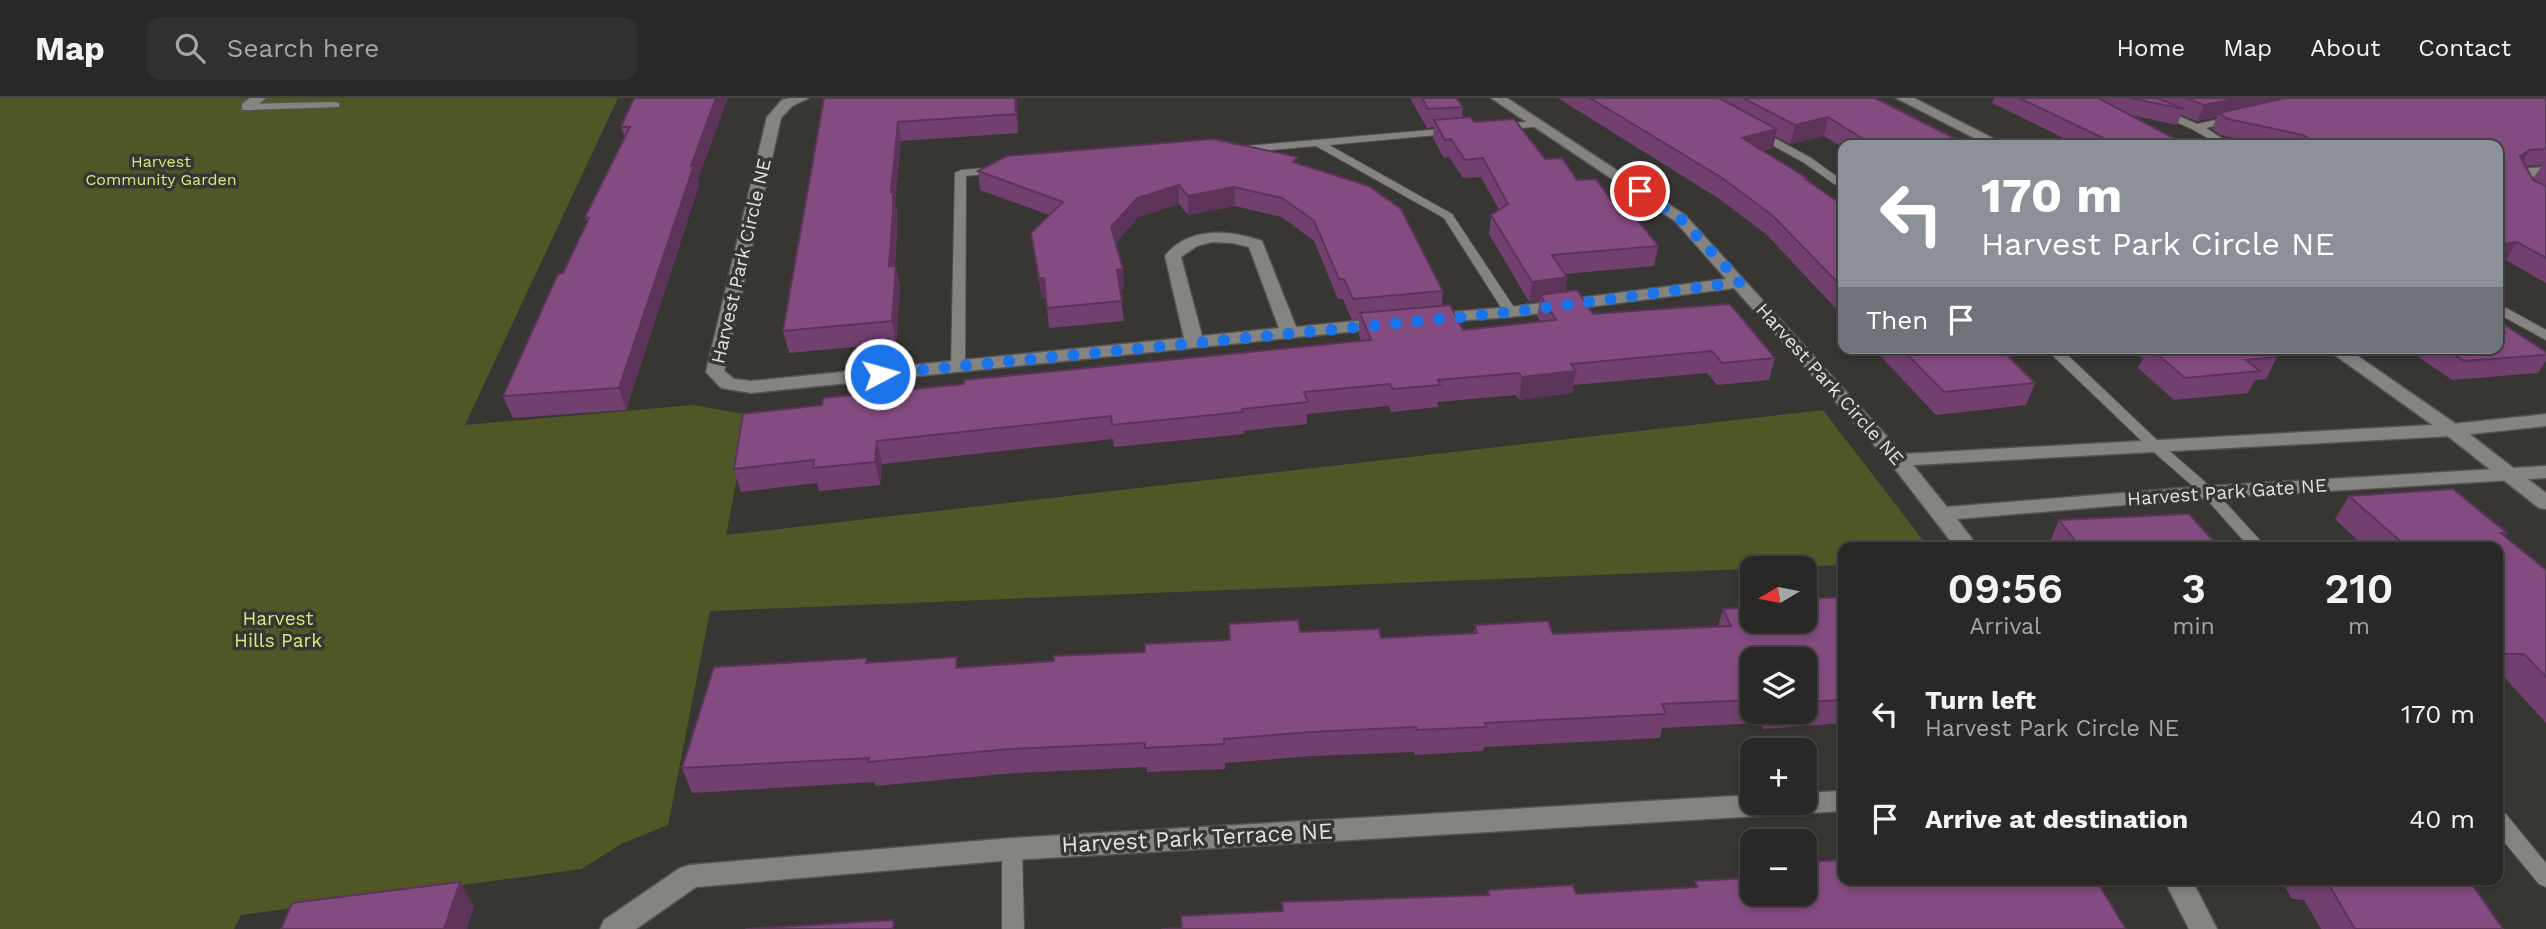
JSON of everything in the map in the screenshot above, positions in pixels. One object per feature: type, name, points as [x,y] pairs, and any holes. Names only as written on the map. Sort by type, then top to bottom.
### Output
[{"type":"street","name":"Harvest Park Circle NE","points":[[802,98],[787,103],[774,117],[715,372],[728,384],[751,387],[1194,341],[1511,312],[1740,282]]},
{"type":"street","name":"Harvest Park Circle NE","points":[[1498,98],[1680,218],[1898,460],[1942,514]]},
{"type":"street","points":[[1906,98],[1989,140]]},
{"type":"street","points":[[2546,171],[2520,173],[2530,193],[2546,201]]},
{"type":"street","points":[[1194,341],[1173,256],[1187,243],[1215,237],[1236,237],[1256,244],[1289,332]]},
{"type":"street","points":[[2343,354],[2452,430],[2546,503]]},
{"type":"street","points":[[1898,460],[2153,444],[2452,430],[2546,421]]},
{"type":"street","name":"Harvest Park Gate NE","points":[[1942,514],[2208,492],[2512,476],[2546,471]]},
{"type":"street","points":[[1942,514],[1963,542]]},
{"type":"street","points":[[1817,802],[1838,801]]},
{"type":"street","name":"Harvest Park Terrace NE","points":[[614,929],[690,876],[1012,849],[1740,806]]},
{"type":"street","points":[[2181,885],[2203,929]]},
{"type":"lane","points":[[2127,98],[2196,127],[2218,140]]},
{"type":"lane","points":[[253,102],[335,105]]},
{"type":"lane","points":[[2196,127],[2249,116]]},
{"type":"lane","points":[[1485,128],[1540,124]]},
{"type":"lane","points":[[1750,129],[1807,160],[1838,183]]},
{"type":"lane","points":[[1222,151],[1471,130]]},
{"type":"lane","points":[[1318,143],[1448,216],[1511,312]]},
{"type":"lane","points":[[958,367],[961,173],[1016,168]]},
{"type":"lane","points":[[2503,311],[2546,336]]},
{"type":"lane","points":[[2058,354],[2208,492],[2254,542]]},
{"type":"lane","points":[[2503,825],[2546,878]]},
{"type":"lane","points":[[1012,849],[1013,929]]},
{"type":"green space","name":"Harvest Hills Park","points":[[0,98],[618,98],[465,425],[693,405],[749,415],[726,535],[1823,410],[1924,542],[1838,542],[1838,565],[1817,566],[1817,556],[1740,556],[1740,569],[710,611],[668,825],[623,843],[581,869],[241,915],[234,929],[0,929]]},
{"type":"building","points":[[634,98],[716,98],[691,166],[694,165],[619,388],[503,396],[558,274],[563,273],[589,218],[585,217],[630,127],[621,127]]},
{"type":"building","points":[[824,98],[1015,98],[1016,114],[898,122],[891,192],[893,191],[893,212],[889,266],[896,266],[892,321],[783,331]]},
{"type":"building","points":[[1422,98],[1456,98],[1463,107],[1428,109]]},
{"type":"building","points":[[1590,98],[1719,98],[1777,129],[1742,138],[1807,178],[1805,179],[1838,202],[1838,283],[1772,215],[1722,178]]},
{"type":"building","points":[[1743,98],[1875,98],[1958,140],[1865,140],[1828,117],[1795,125]]},
{"type":"building","points":[[2019,98],[2098,98],[2178,140],[2107,140]]},
{"type":"building","points":[[2130,98],[2157,98],[2184,109]]},
{"type":"building","points":[[2186,98],[2238,98],[2204,105]]},
{"type":"building","points":[[2285,98],[2546,98],[2546,149],[2530,150],[2520,156],[2533,180],[2546,186],[2546,258],[2517,242],[2503,244],[2503,140],[2311,140],[2303,135],[2228,119],[2219,113]]},
{"type":"building","points":[[1470,117],[1474,122],[1514,119],[1545,159],[1562,158],[1577,180],[1596,179],[1611,200],[1622,200],[1658,246],[1552,255],[1567,277],[1532,282],[1491,215],[1508,204],[1483,158],[1465,160],[1451,139],[1445,140],[1434,120]]},
{"type":"building","points":[[1213,139],[1298,157],[1293,162],[1369,186],[1401,209],[1443,291],[1353,299],[1344,279],[1339,279],[1314,221],[1282,198],[1234,187],[1188,196],[1179,185],[1137,198],[1111,227],[1123,269],[1117,270],[1122,301],[1047,308],[1044,278],[1039,278],[1031,233],[1063,202],[978,171],[1007,156]]},
{"type":"building","points":[[1577,290],[1593,314],[1730,304],[1775,358],[1722,363],[1712,351],[1571,364],[1576,371],[1522,377],[1519,373],[1438,380],[1440,385],[1393,389],[1390,384],[1304,392],[1308,402],[1242,409],[1243,412],[1112,425],[1111,416],[877,441],[875,462],[813,468],[814,460],[734,469],[743,414],[822,405],[823,398],[964,384],[964,380],[1371,340],[1360,313],[1450,305],[1463,330],[1556,320],[1540,295]]},
{"type":"building","points":[[2503,324],[2546,352],[2546,355],[2464,361],[2454,354],[2503,354]]},
{"type":"building","points":[[1907,354],[2006,354],[2035,383],[1944,392]]},
{"type":"building","points":[[2157,354],[2273,354],[2277,357],[2246,360],[2260,371],[2185,378]]},
{"type":"building","points":[[2453,489],[2507,533],[2501,533],[2546,570],[2546,677],[2524,654],[2503,654],[2503,542],[2401,542],[2349,496]]},
{"type":"building","points":[[2189,514],[2215,542],[2076,542],[2059,520]]},
{"type":"building","points":[[1838,597],[1838,700],[1817,701],[1817,647],[1740,647],[1740,701],[1662,704],[1666,714],[1485,723],[1486,727],[1312,732],[1224,739],[1224,744],[1145,748],[1145,743],[1010,749],[868,762],[869,758],[682,768],[714,667],[867,658],[866,663],[957,657],[956,668],[1054,661],[1054,656],[1145,652],[1145,644],[1230,640],[1229,624],[1298,620],[1300,632],[1379,629],[1381,638],[1477,633],[1475,625],[1548,621],[1553,634],[1731,626],[1723,609],[1740,608],[1740,634],[1816,634],[1817,598]]},
{"type":"building","points":[[1838,860],[1838,885],[2099,885],[2126,929],[1161,929],[1182,928],[1181,916],[1283,911],[1282,902],[1489,895],[1488,890],[1573,885],[1576,894],[1697,887],[1695,881],[1740,879],[1740,906],[1817,906],[1817,861]]},
{"type":"building","points":[[460,882],[444,929],[281,929],[292,903]]},
{"type":"building","points":[[2329,885],[2472,885],[2503,929],[2355,929]]},
{"type":"building","points":[[894,920],[893,929],[745,929]]},
{"type":"route","points":[[880,374],[1194,341],[1511,312],[1740,282],[1680,218],[1640,191]]},
{"type":"park label","name":"Harvest Community Garden","points":[[161,170]]}]
